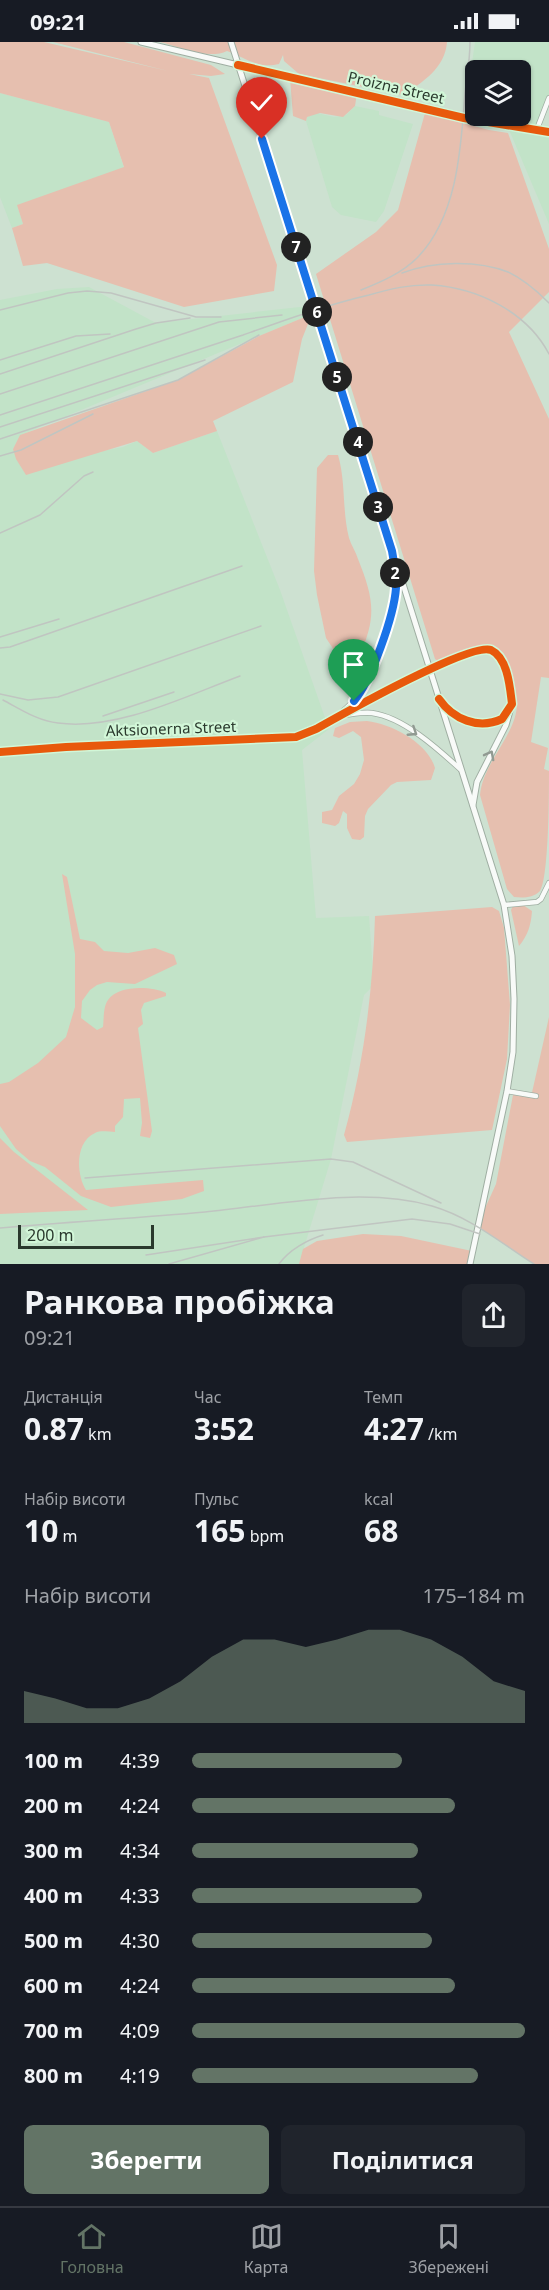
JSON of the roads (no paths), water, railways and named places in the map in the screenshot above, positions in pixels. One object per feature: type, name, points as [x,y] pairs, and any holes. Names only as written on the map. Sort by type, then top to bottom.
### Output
[{"type":"main road","points":[[141,42],[238,65]]},
{"type":"main road","points":[[231,42],[504,904],[511,940],[514,999],[513,1052],[470,1264]]},
{"type":"main road","points":[[473,807],[477,782],[506,725],[512,704]]},
{"type":"street","name":"Proizna Street","points":[[238,65],[464,118],[549,132]]},
{"type":"street","points":[[537,129],[549,98]]},
{"type":"street","points":[[338,716],[354,701],[365,685],[390,619],[396,582],[392,551]]},
{"type":"street","name":"Aktsionerna Street","points":[[0,752],[288,738],[307,733],[449,660],[479,650],[494,652],[504,666],[512,704]]},
{"type":"street","points":[[439,699],[445,708],[456,717],[477,723],[495,722],[502,719],[512,704]]},
{"type":"street","points":[[338,716],[370,713],[392,720],[436,747],[460,769]]},
{"type":"street","points":[[504,904],[537,902],[549,884]]},
{"type":"street","points":[[507,1090],[536,1096]]},
{"type":"railway","points":[[361,290],[391,277],[417,258],[431,241],[441,222],[449,202],[459,158],[470,42]]},
{"type":"railway","points":[[402,273],[441,264],[483,265],[514,275],[549,303]]},
{"type":"railway","points":[[0,415],[321,308],[408,286],[449,287],[467,291],[500,305],[528,326],[540,339],[549,354]]},
{"type":"railway","points":[[0,310],[68,293],[87,291],[111,293],[196,317],[221,317]]},
{"type":"railway","points":[[0,394],[219,322],[282,315]]},
{"type":"railway","points":[[0,374],[156,323],[190,318]]},
{"type":"railway","points":[[0,360],[76,336],[110,334]]},
{"type":"railway","points":[[0,439],[178,380],[259,335]]},
{"type":"railway","points":[[0,427],[205,360]]},
{"type":"railway","points":[[0,456],[21,450],[93,414]]},
{"type":"railway","points":[[0,533],[40,515],[84,476],[93,472]]},
{"type":"railway","points":[[0,648],[10,647],[242,566]]},
{"type":"railway","points":[[0,637],[59,619]]},
{"type":"railway","points":[[0,694],[28,700],[58,697],[261,626]]},
{"type":"railway","points":[[3,700],[29,714],[51,722],[81,724],[104,722],[151,710],[240,676]]},
{"type":"railway","points":[[103,716],[174,692]]},
{"type":"railway","points":[[85,1178],[331,1159],[353,1162],[441,1203]]},
{"type":"railway","points":[[0,1228],[205,1212],[319,1199],[377,1198],[405,1200],[446,1211],[485,1231],[534,1264]]},
{"type":"railway","points":[[264,1237],[412,1219],[450,1224],[480,1234]]},
{"type":"railway","points":[[279,1264],[299,1246],[323,1235]]},
{"type":"railway","points":[[146,1255],[264,1237],[169,1264]]}]
